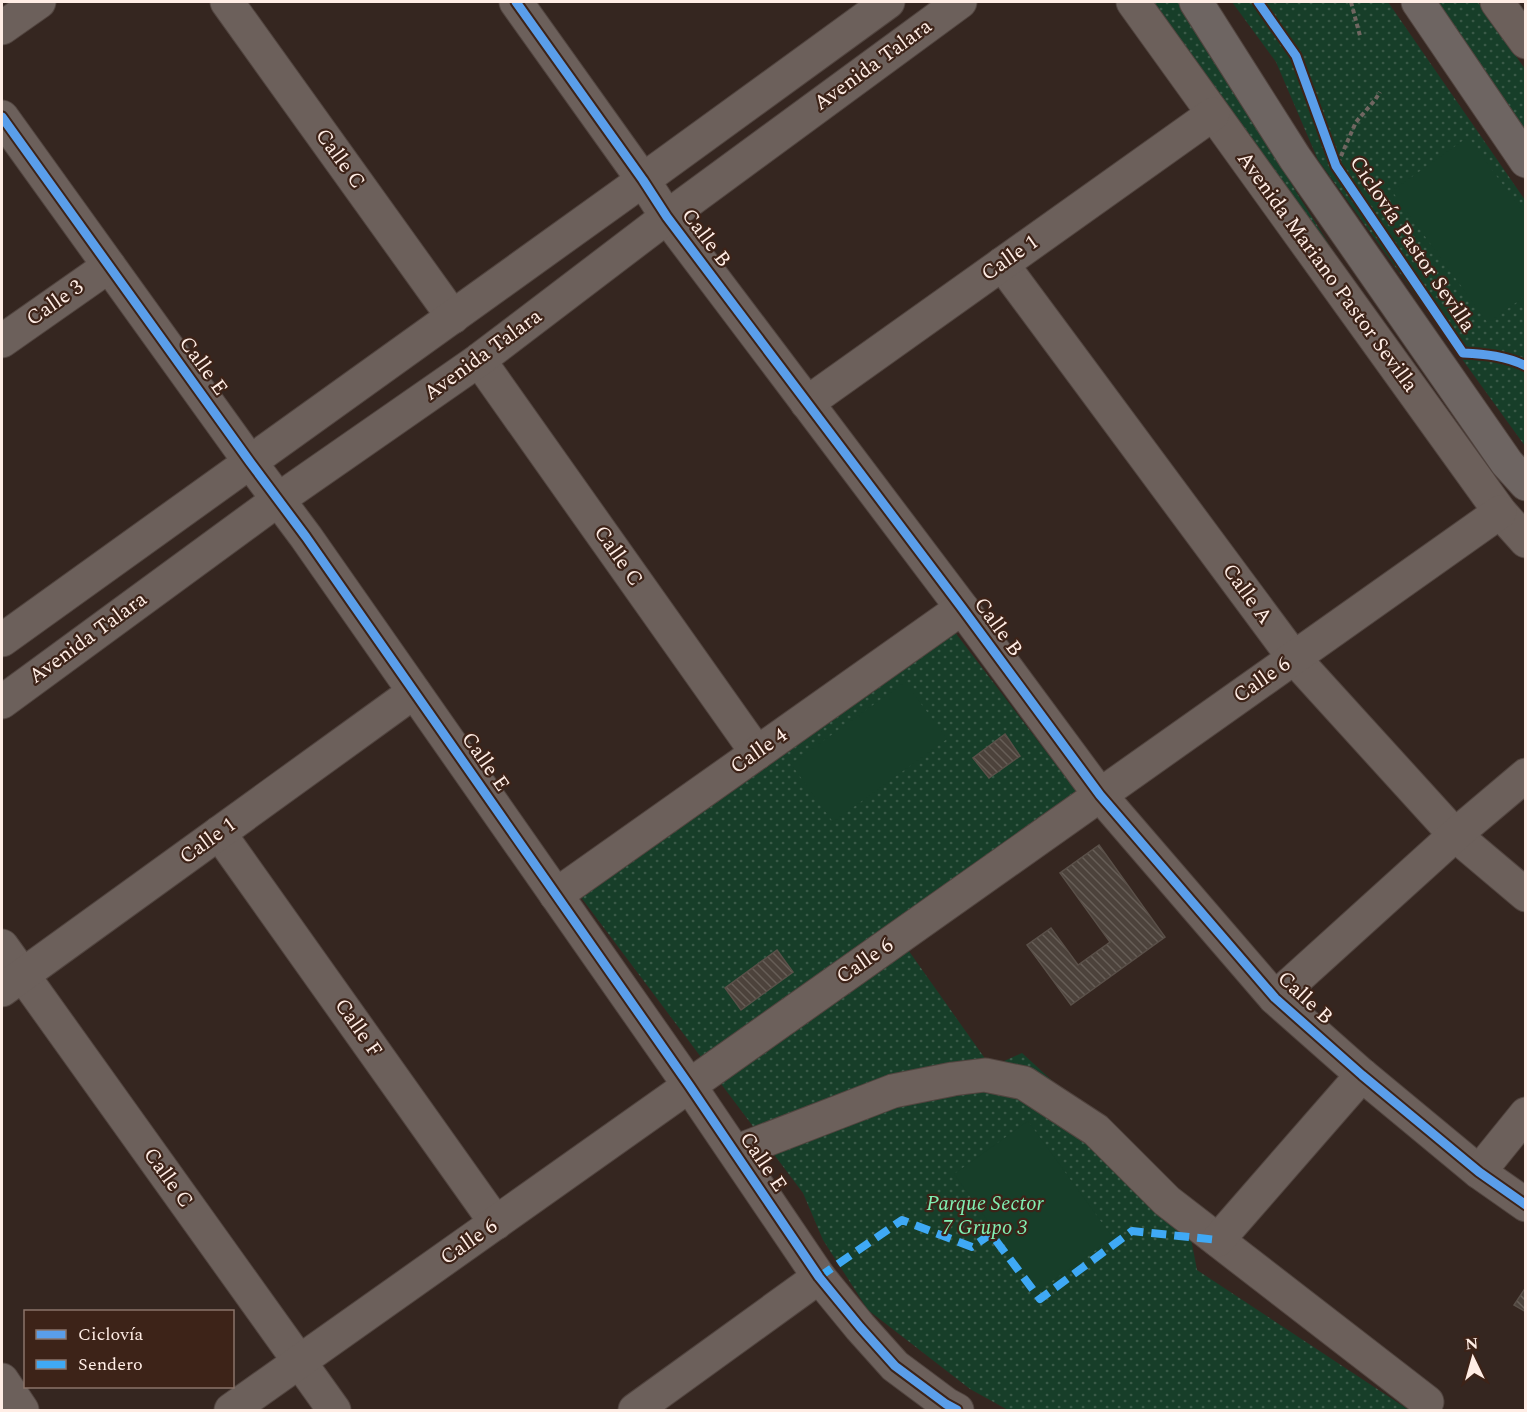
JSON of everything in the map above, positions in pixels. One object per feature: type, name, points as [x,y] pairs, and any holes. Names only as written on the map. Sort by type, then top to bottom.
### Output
[{"type":"main road","name":"Avenida Mariano Pastor Sevilla","points":[[1196,2],[1295,158],[1507,463],[1526,484]]},
{"type":"main road","points":[[1418,2],[1526,161]]},
{"type":"street","points":[[2,28],[39,2]]},
{"type":"street","name":"Calle C","points":[[227,2],[453,317]]},
{"type":"street","name":"Calle B","points":[[516,2],[667,217],[1100,795],[1275,998],[1362,1075],[1479,1172],[1526,1205]]},
{"type":"street","name":"Avenida Talara","points":[[2,640],[888,2]]},
{"type":"street","name":"Avenida Talara","points":[[2,702],[279,499],[479,360],[667,217],[960,2]]},
{"type":"street","name":"Avenida Mariano Pastor Sevilla","points":[[1132,2],[1500,512],[1526,541]]},
{"type":"street","points":[[1497,2],[1526,42]]},
{"type":"street","name":"Calle 1","points":[[807,403],[1213,114]]},
{"type":"street","name":"Calle E","points":[[2,117],[279,499],[690,1085],[819,1277],[895,1366],[957,1410]]},
{"type":"street","name":"Calle A","points":[[1002,264],[1294,658],[1455,835],[1526,895]]},
{"type":"street","name":"Calle 3","points":[[2,341],[109,266]]},
{"type":"street","name":"Calle C","points":[[479,360],[757,753]]},
{"type":"street","name":"Calle 6","points":[[231,1410],[1500,512]]},
{"type":"street","name":"Calle 4","points":[[556,895],[962,608]]},
{"type":"street","name":"Calle 1","points":[[12,982],[414,692]]},
{"type":"street","points":[[1275,998],[1455,835],[1526,775]]},
{"type":"street","name":"Calle F","points":[[219,833],[496,1223]]},
{"type":"street","name":"Calle C","points":[[2,946],[12,982],[334,1410]]},
{"type":"street","points":[[735,1152],[893,1091],[986,1075],[1024,1083],[1096,1130],[1167,1201],[1427,1402]]},
{"type":"street","points":[[1218,1240],[1362,1075]]},
{"type":"street","points":[[1479,1172],[1526,1114]]},
{"type":"street","points":[[638,1410],[819,1277]]},
{"type":"street","points":[[2,1380],[22,1410]]},
{"type":"path","points":[[1351,2],[1360,36]]},
{"type":"path","points":[[1336,166],[1356,122],[1380,92]]},
{"type":"green space","points":[[1152,2],[1183,2],[1222,58],[1295,190],[1340,262]]},
{"type":"green space","points":[[1232,2],[1388,2],[1525,200],[1525,446],[1318,160],[1276,62]]},
{"type":"green space","points":[[1433,2],[1478,2],[1525,69],[1525,135]]},
{"type":"green space","points":[[1468,137],[1525,215],[1525,296],[1488,323],[1392,191]]},
{"type":"green space","name":"Parque Sector 7 Grupo 3","points":[[954,631],[1080,796],[894,930],[991,1067],[1022,1053],[1184,1202],[1197,1270],[1409,1410],[1008,1410],[970,1389],[868,1310],[823,1240],[803,1193],[577,892]]},
{"type":"green space","points":[[905,682],[947,739],[833,822],[791,764]]},
{"type":"green space","points":[[1028,1121],[1113,1238],[1038,1291],[954,1174]]},
{"type":"building","points":[[1005,734],[1020,756],[989,778],[973,758]]},
{"type":"building","points":[[1099,845],[1165,937],[1071,1005],[1027,945],[1051,928],[1078,965],[1110,942],[1060,873]]},
{"type":"building","points":[[777,950],[793,972],[741,1010],[725,988]]},
{"type":"building","points":[[1526,1287],[1526,1312],[1514,1305]]},
{"type":"marked path","points":[[819,1277],[902,1220],[972,1247],[991,1234],[1040,1299],[1132,1231],[1218,1240]]},
{"type":"cycle path","points":[[516,2],[667,217],[1100,795],[1275,998],[1362,1075],[1479,1172],[1526,1205]]},
{"type":"cycle path","name":"Ciclovía Pastor Sevilla","points":[[1258,2],[1296,56],[1336,166],[1463,353],[1495,356],[1526,366]]},
{"type":"cycle path","points":[[2,117],[306,537],[689,1085],[819,1277],[895,1366],[957,1410]]}]
